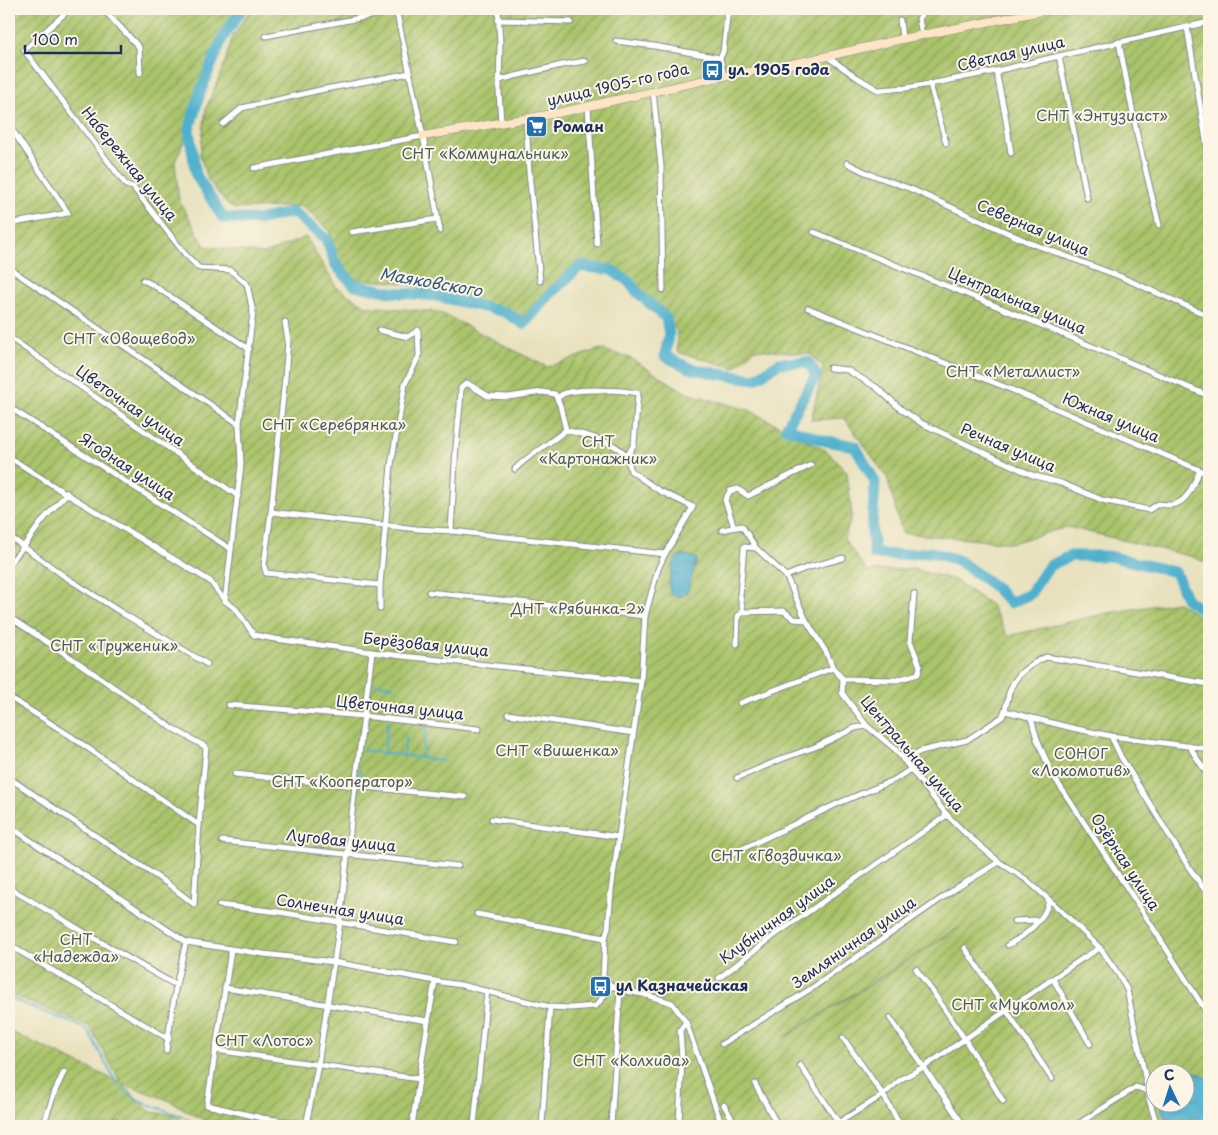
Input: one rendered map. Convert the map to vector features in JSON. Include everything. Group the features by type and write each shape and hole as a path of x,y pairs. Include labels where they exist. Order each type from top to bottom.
{"street":[{"name":"Набережная улица","path":"70,9 24,50 126,185 133,186 185,254 200,268 230,270 247,284 253,312 249,349"},
{"path":"103,9 139,47 140,73"},
{"path":"498,9 500,44 498,80 501,123"},
{"path":"724,76 720,58 723,52 728,9"},
{"path":"922,35 919,19 924,9"},
{"name":"улица 1905-го года","path":"423,136 526,119 826,56 902,38 1052,9"},
{"path":"266,36 396,10 423,136 440,231"},
{"path":"498,20 571,22"},
{"path":"900,20 902,38"},
{"name":"Светлая улица","path":"826,56 878,90 906,88 996,71 1209,22"},
{"path":"1186,27 1209,158"},
{"path":"616,41 720,58"},
{"path":"1119,42 1138,139 1159,225"},
{"path":"1059,56 1086,198"},
{"path":"498,80 562,65 585,62"},
{"path":"996,71 1011,153"},
{"path":"223,124 242,108 320,90 410,73"},
{"path":"930,84 946,143"},
{"path":"653,91 661,166 663,290"},
{"path":"588,106 597,244"},
{"path":"526,119 529,172 540,281"},
{"path":"9,125 68,213 9,224"},
{"path":"254,168 423,136"},
{"name":"Северная улица","path":"846,163 866,173 912,189 1028,242 1119,276 1209,316"},
{"path":"352,232 437,219"},
{"name":"Центральная улица","path":"814,232 1006,310 1209,396"},
{"path":"9,268 239,424"},
{"path":"143,280 249,349 239,424 241,465 225,601"},
{"name":"Южная улица","path":"808,308 1010,389 1209,474"},
{"path":"285,322 288,341 264,565 266,573 380,585"},
{"path":"379,330 408,337 418,330 419,356 405,384 391,465 380,585 380,609"},
{"name":"Цветочная улица","path":"9,337 238,496"},
{"name":"Речная улица","path":"830,368 847,370 876,387 921,423 1032,475 1061,483 1102,500 1149,510 1158,504 1170,505 1182,502 1200,470"},
{"path":"451,531 460,388 467,383 488,396 508,397 542,392 555,394 560,404 566,430"},
{"path":"557,398 564,394 581,390 630,391 638,393 634,444 627,457"},
{"name":"Ягодная улица","path":"9,407 231,549"},
{"path":"566,430 596,438 617,448 627,457 630,471 658,490 693,507 658,569 645,616 641,681 606,938 603,978 620,990 643,994 672,1003 686,1022 722,1126"},
{"path":"515,469 566,430"},
{"name":"Берёзовая улица","path":"9,457 210,581 225,601 236,609 254,635 372,652 641,681"},
{"path":"722,530 734,527 725,500 730,492 738,489 748,496 812,465"},
{"path":"9,564 43,520 67,493"},
{"path":"271,512 665,554"},
{"name":"Центральная улица","path":"734,527 742,526 756,548 786,576 806,620 834,668 843,679 842,692 867,726 895,749 947,815 965,833 999,862 1027,880 1100,948 1127,990 1146,1081"},
{"path":"9,536 64,576 207,664"},
{"path":"743,612 740,595 744,547 756,548"},
{"path":"786,576 806,568 843,558"},
{"path":"429,592 645,616"},
{"path":"843,679 897,680 918,674 920,666 910,642 914,594"},
{"path":"737,644 738,616 743,612 784,611 794,619 806,620"},
{"path":"9,617 172,728 206,747 194,904 160,879 9,778"},
{"path":"306,1124 318,1065 340,922 372,652"},
{"path":"903,760 920,751 967,740 1002,716 1014,681 1032,664 1046,657 1209,684"},
{"path":"740,703 834,668"},
{"path":"9,697 69,735 199,825"},
{"name":"Цветочная улица","path":"229,705 363,716 479,729"},
{"path":"1005,711 1112,736 1209,749"},
{"path":"508,714 633,733"},
{"name":"Озёрная улица","path":"1031,718 1036,739 1052,774 1209,1016"},
{"path":"737,778 815,747 855,728 867,726"},
{"path":"1112,736 1131,773 1188,866 1209,896"},
{"path":"1188,746 1209,777"},
{"path":"721,859 894,780 911,769"},
{"path":"235,774 465,797"},
{"name":"Клубничная улица","path":"719,978 782,930 947,815"},
{"path":"492,819 619,838"},
{"path":"9,826 186,942 232,950 334,962 461,984 550,1007 596,1006 612,986"},
{"name":"Луговая улица","path":"222,841 458,866"},
{"name":"Земляничная улица","path":"722,1044 812,988 955,889 999,862"},
{"path":"9,888 126,958 176,985"},
{"path":"1008,945 1020,939 1039,920 1047,908 1049,900"},
{"name":"Солнечная улица","path":"219,905 279,912 456,942"},
{"path":"478,914 606,938"},
{"path":"1014,921 1039,920"},
{"path":"166,1051 176,985 186,942"},
{"path":"9,945 169,1039"},
{"path":"965,948 1052,1079"},
{"path":"800,1065 837,1125 883,1095 901,1079 924,1067 1100,948"},
{"path":"232,950 207,1105 262,1118 319,1126"},
{"path":"916,969 965,1039 1003,1101"},
{"path":"1053,979 1090,1044"},
{"path":"412,1126 435,981"},
{"path":"225,988 428,1021"},
{"path":"611,1126 620,990"},
{"path":"474,1126 487,991"},
{"path":"542,1126 550,1007"},
{"path":"890,1018 964,1126"},
{"path":"679,1126 682,1059 680,1030 686,1022"},
{"path":"843,1038 883,1095 901,1126"},
{"path":"215,1050 419,1079"},
{"path":"43,1126 54,1091 64,1072"},
{"path":"755,1084 778,1126"},
{"path":"1075,1126 1136,1087 1146,1090"},
{"path":"724,1105 736,1126"},
{"name":"Центральная улица","path":"1153,1112 1157,1126"},
{"path":"262,1118 274,1126"}],"green space":[{"path":"9,9 235,9 202,76 197,103 175,162 179,200 205,246 264,254 306,237 336,287 366,306 439,312 547,367 600,349 630,358 687,393 749,410 827,451 847,472 852,515 844,539 867,571 914,569 955,580 991,605 1008,636 1107,613 1177,602 1209,622 1209,1126 209,1126 209,1123 168,1100 123,1084 151,1112 182,1116 173,1126 9,1126 9,1031 121,1083 90,1027 9,994","holes":["960,927 875,982 783,1038"]},
{"path":"251,9 1209,9 1209,564 1193,557 1067,527 1012,543 902,533 887,477 844,418 811,420 823,368 810,354 755,349 735,368 677,352 677,331 628,281 611,270 580,266 524,324 503,311 403,283 355,279 337,257 329,230 302,206 234,209 226,203 208,180 200,155 206,108 223,68 233,36"}],"water":[{"path":"682,555 697,559 696,563 688,591 682,596 671,596 669,582 671,572 676,558"},
{"path":"1196,1072 1209,1079 1209,1126 1168,1126 1163,1112 1196,1112"}],"waterway":[{"name":"Маяковского","path":"242,9 222,39 201,90 189,130 196,175 223,218 258,220 293,212 326,239 336,265 354,285 391,292 436,296 505,312 524,324 551,293 580,266 611,270 628,281 638,293 666,318 669,334 665,356 689,368 755,379 779,363 808,362 816,375 786,428 826,441 855,446 875,482 872,528 874,554 899,555 931,552 958,560 994,586 1010,603 1030,594 1049,566 1070,556 1109,556 1175,572 1187,600 1209,614"},
{"path":"370,683 393,686"},
{"path":"413,719 427,720"},
{"path":"384,753 388,721"},
{"path":"422,758 426,725"},
{"path":"403,756 406,736"},
{"path":"362,750 443,761"},
{"path":"358,784 360,770"},
{"path":"9,998 87,1029 117,1084 138,1101 182,1116 198,1126"}],"place":[{"name":"ул. 1905 года","path":"712,70"},
{"name":"Роман","path":"537,127"},
{"name":"ул Казначейская","path":"600,986"}],"park label":[{"name":"СНТ «Энтузиаст»","path":"1102,116"},
{"name":"СНТ «Коммунальник»","path":"485,154"},
{"name":"СНТ «Овощевод»","path":"129,339"},
{"name":"СНТ «Металлист»","path":"1013,372"},
{"name":"СНТ «Серебрянка»","path":"334,425"},
{"name":"СНТ «Картонажник»","path":"598,450"},
{"name":"ДНТ «Рябинка-2»","path":"578,609"},
{"name":"СНТ «Труженик»","path":"114,646"},
{"name":"СНТ «Вишенка»","path":"557,751"},
{"name":"СОНОГ «Локомотив»","path":"1081,762"},
{"name":"СНТ «Кооператор»","path":"342,782"},
{"name":"СНТ «Гвоздичка»","path":"776,856"},
{"name":"СНТ «Надежда»","path":"76,948"},
{"name":"СНТ «Мукомол»","path":"1013,1005"},
{"name":"СНТ «Лотос»","path":"264,1041"},
{"name":"СНТ «Колхида»","path":"631,1061"}]}
